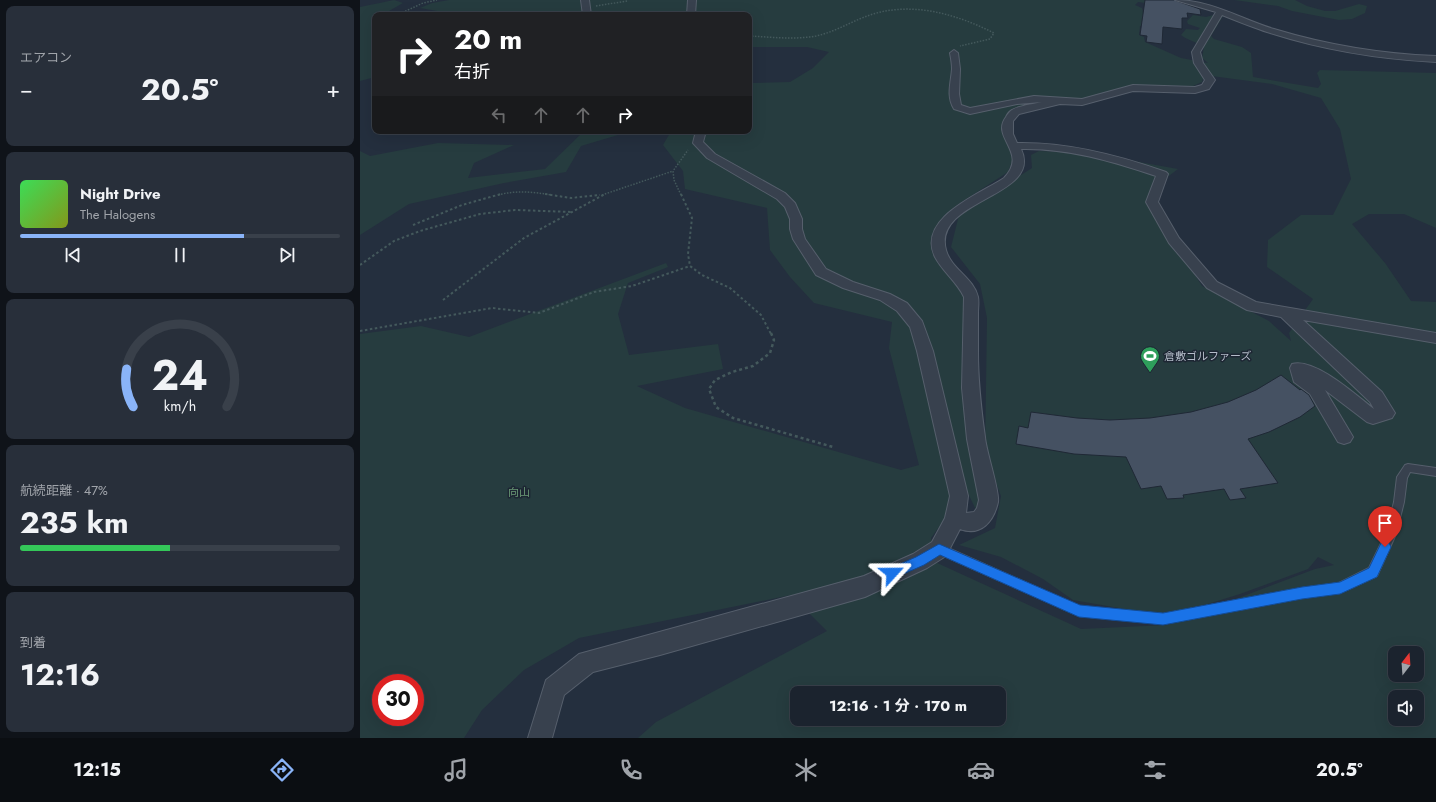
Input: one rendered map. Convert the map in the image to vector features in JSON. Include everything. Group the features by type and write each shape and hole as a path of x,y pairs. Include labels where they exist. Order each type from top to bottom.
{"street":[{"path":"692,0 692,12"},
{"path":"1179,0 1203,3 1220,12 1272,31 1320,44 1379,55 1436,59"},
{"path":"954,53 956,60 953,81 955,103 958,108 962,110 980,110 1017,101 1034,99 1082,102 1133,88 1195,90 1206,87 1210,80 1200,66 1196,57 1196,52 1220,12"},
{"path":"955,518 966,522 979,520 985,512 989,500 976,439 970,388 971,297 965,285 940,254 938,243 941,229 946,219 957,210 997,188 1016,171 1019,162 1017,150 1008,134 1008,121 1015,112 1060,101"},
{"path":"540,738 554,688 587,662 660,644 865,586 920,561 939,549 955,518 959,496 925,351 917,325 902,307 885,297 848,285 821,272 800,239 796,229 796,219 791,206 781,196 711,156 700,137"},
{"path":"1014,146 1053,147 1146,168 1162,174 1152,202 1174,240 1212,285 1252,306 1436,338"},
{"path":"1286,313 1376,397 1386,413 1373,417 1313,372 1298,368 1300,378 1316,389 1344,437"}],"lane":[{"path":"939,549 1079,611 1163,619 1302,593 1340,588 1373,572 1391,534 1399,502 1402,477 1408,468 1436,472"}],"path":[{"path":"404,12 437,0"},
{"path":"586,8 627,1"},
{"path":"752,36 815,36 831,32 871,15 894,10 924,10 947,14 960,17 994,32 990,39 962,45 956,48 954,53"},
{"path":"443,300 524,238 574,212 602,195 672,171 700,137"},
{"path":"672,171 674,180 692,218 688,254 690,266 702,275 730,288 761,315 774,340 770,353 754,366 732,372 715,380 709,389 716,406 733,418 833,447"},
{"path":"413,225 462,205 509,192 524,191 571,198 602,195"},
{"path":"360,265 394,241 420,231 480,214 515,210 574,212"},
{"path":"360,331 492,308 539,314 594,292 632,286 690,266"}],"green space":[{"path":"394,0 403,3 389,12 372,12 372,78 360,81 360,7"},
{"name":"向山","path":"449,0 1168,0 1160,5 1138,2 1135,5 1142,8 1146,26 1140,26 1139,35 1144,37 1145,42 1181,58 1208,63 1202,58 1204,47 1198,43 1186,39 1181,35 1186,29 1198,30 1200,28 1188,24 1187,21 1193,15 1206,17 1217,14 1223,16 1211,36 1214,39 1242,47 1251,53 1253,77 1318,88 1321,84 1317,73 1320,70 1436,73 1436,228 1404,214 1369,214 1352,224 1385,263 1411,301 1436,302 1436,738 638,738 656,722 827,631 791,595 579,638 524,670 482,710 464,738 360,738 360,334 421,326 469,337 666,263 668,267 628,283 618,314 629,355 718,344 723,369 637,386 685,408 901,470 919,465 889,348 892,322 814,303 790,277 770,250 767,208 685,189 683,171 663,145 669,134 752,134 752,83 790,82 813,68 829,52 807,47 752,47 752,12 436,12 437,11 420,8 432,3","holes":["1204,75 1272,84 1321,98 1340,129 1351,179 1333,215 1301,215 1268,240 1267,267 1313,299 1289,333 1291,341 1269,321 1202,286 1147,200 1153,188 1178,169 1089,153 1039,151 1031,155 1032,168 959,215 951,247 980,284 987,318 985,454 1001,496 995,528 959,545 1001,557 1043,579 1073,600 1159,615 1185,611 1240,594 1308,569 1318,557 1334,565 1315,569 1167,625 1081,629 935,562 931,538 966,489 976,510 983,499 967,304 961,286 934,239 937,227 943,217 957,205 1008,172 1013,159 1013,149 1006,118 1058,98 1081,100 1134,85 1193,86 1202,82"]},
{"path":"1234,0 1295,0 1307,6 1325,11 1335,11 1359,4 1367,6 1365,13 1352,19 1339,20 1292,11 1278,6"},
{"name":"向山","path":"581,134 644,134 618,135 581,146 566,172 504,183 409,204 360,235 360,151 370,156 438,143 514,145 474,163 468,178 545,169"}],"building":[{"path":"1145,0 1174,0 1200,9 1201,15 1187,13 1188,18 1182,18 1182,29 1163,27 1162,44 1146,42 1147,36 1140,35"},
{"path":"1281,375 1309,395 1315,406 1300,417 1269,432 1248,439 1278,483 1240,489 1246,498 1230,500 1224,489 1183,495 1184,498 1167,499 1161,486 1141,489 1126,457 1074,454 1016,444 1019,426 1028,428 1031,412 1077,418 1110,420 1150,418 1191,412 1228,402 1256,390"}],"place":[{"name":"倉敷ゴルファーズ","path":"1150,373"}],"route":[{"path":"892,573 920,561 939,549 1079,611 1163,619 1177,615 1302,593 1340,588 1373,572 1385,547"}]}
